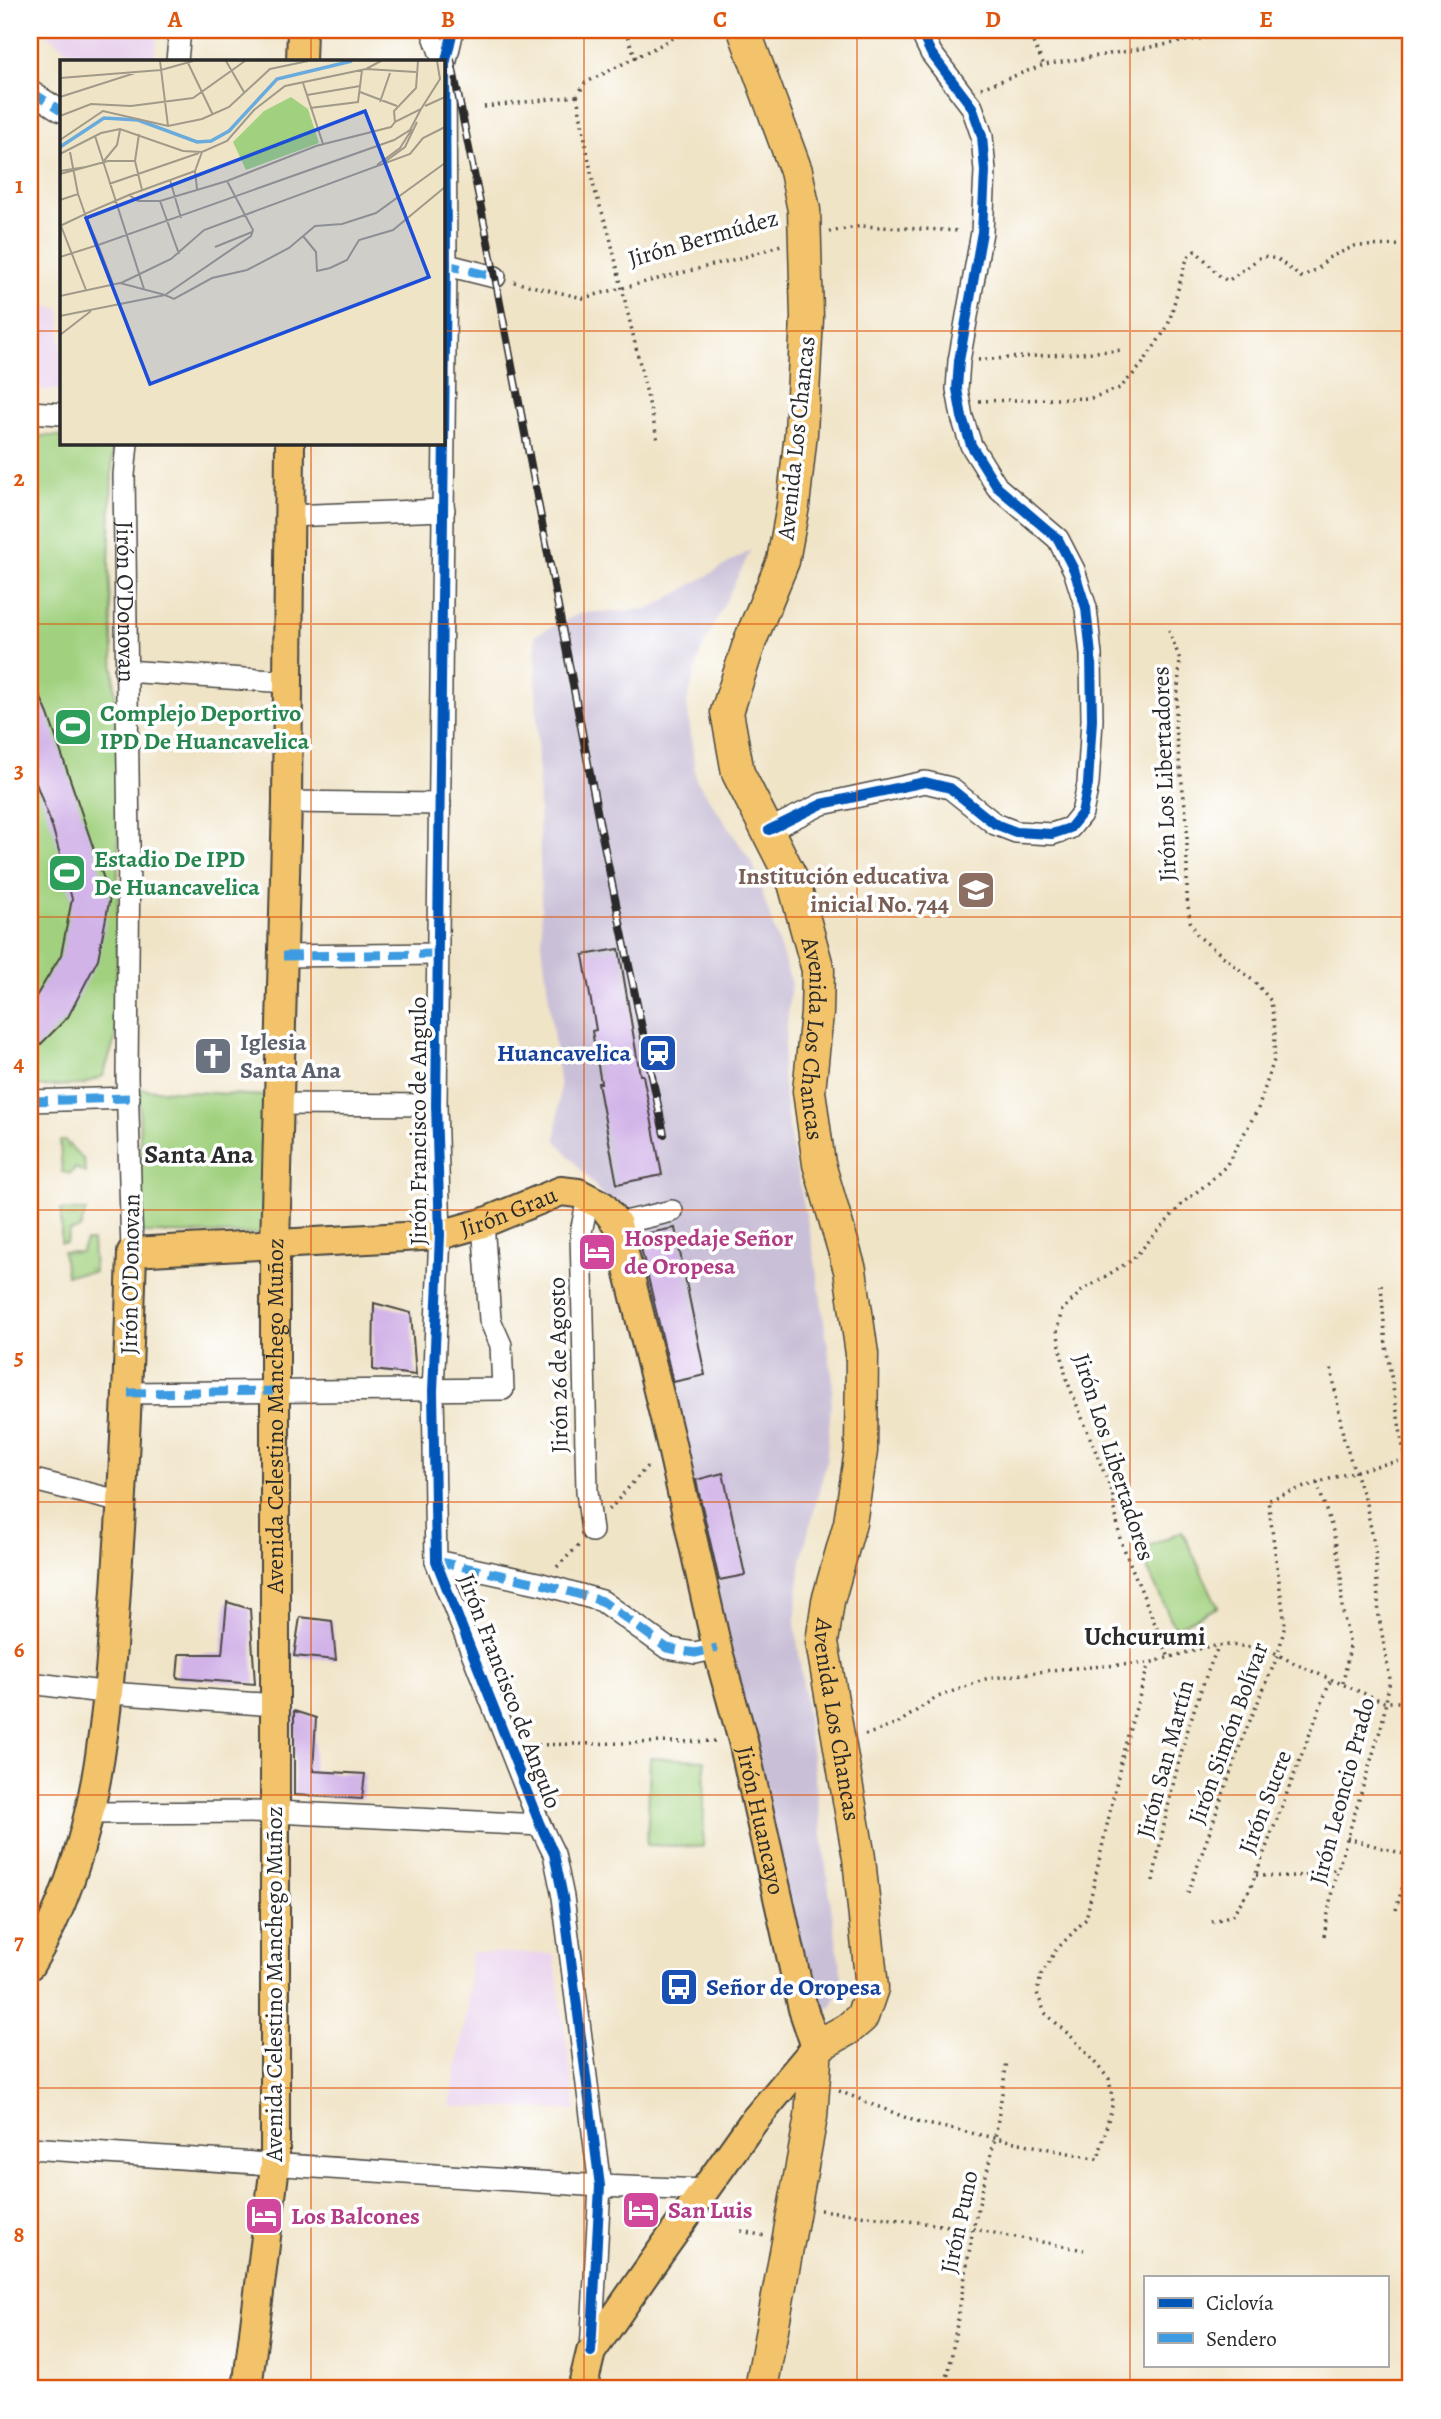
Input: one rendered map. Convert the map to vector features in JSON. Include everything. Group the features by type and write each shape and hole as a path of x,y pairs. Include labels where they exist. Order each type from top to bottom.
{"highway":[{"name":"Avenida Los Chancas","path":"744,30 796,171 804,210 807,318 801,433 793,506 783,561 750,641 727,712 738,773 794,883 818,970 817,1013 809,1091 819,1164 850,1270 862,1354 861,1451 850,1523 828,1601 822,1642 859,1858 872,1988 862,2017 848,2029 817,2047"},
{"path":"761,2389 811,2117 817,2047"}],"main road":[{"path":"302,30 302,60"},
{"name":"Avenida Celestino Manchego Muñoz","path":"247,2389 275,2165 273,1391 287,802 290,444"},
{"name":"Jirón Grau","path":"132,1252 440,1235 483,1223 561,1191 578,1193 588,1199"},
{"path":"588,1199 603,1206 617,1224"},
{"name":"Jirón Huancayo","path":"617,1224 670,1439 717,1648 743,1741 803,2009 817,2047"},
{"name":"Jirón O'Donovan","path":"30,1965 42,1945 68,1883 89,1813 110,1693 128,1393 132,1252"},
{"path":"582,2389 591,2352 753,2122 817,2047"}],"street":[{"path":"177,60 180,30"},
{"path":"432,30 442,60"},
{"name":"Jirón Francisco de Angulo","path":"453,30 444,65 444,510 436,1105 440,1235 433,1391 436,1561 540,1825 554,1854 563,1897 600,2186 591,2352"},
{"path":"769,830 822,804 925,782 950,788 995,824 1016,832 1052,834 1070,828 1082,813 1088,784 1092,720 1091,655 1086,608 1074,570 1058,539 997,487 971,445 959,402 959,361 982,232 985,171 982,136 972,107 931,53 920,30"},
{"path":"30,90 60,110"},
{"path":"445,264 495,277"},
{"path":"30,412 60,414"},
{"name":"Jirón O'Donovan","path":"127,444 124,475 125,671 129,845 128,1098 132,1252"},
{"path":"288,516 444,510"},
{"path":"125,671 288,682"},
{"path":"287,802 440,804"},
{"path":"283,956 438,954"},
{"path":"30,1101 128,1098"},
{"path":"278,1104 436,1105"},
{"name":"Jirón 26 de Agosto","path":"588,1199 581,1232 587,1491 592,1531"},
{"path":"617,1224 672,1211"},
{"path":"128,1393 503,1389 501,1345 490,1320 483,1223"},
{"path":"30,1479 122,1502"},
{"path":"436,1561 542,1584 602,1601 667,1648 695,1654 717,1648"},
{"path":"30,1683 110,1693 275,1706"},
{"path":"89,1813 275,1812 540,1825"},
{"path":"30,2148 600,2186 705,2190"}],"path":[{"path":"625,30 636,58"},
{"path":"658,441 609,233 594,188 577,96 585,83 690,30"},
{"path":"1027,30 1044,65"},
{"path":"962,95 1044,65 1252,30"},
{"path":"484,107 577,96"},
{"path":"959,402 1091,398 1120,388 1141,366 1168,326 1184,267 1188,257 1195,251 1207,260 1216,275 1228,281 1262,256 1278,259 1300,277 1318,269 1328,258 1355,246 1411,246"},
{"path":"959,361 1124,349"},
{"path":"1381,1286 1386,1346 1411,1494"},
{"path":"1343,1684 1350,1646 1342,1608 1341,1570 1334,1531 1317,1483 1411,1459"},
{"path":"839,1741 897,1724 935,1698 986,1679 1060,1669 1149,1663 1206,1647 1266,1648 1384,1702 1411,1702"},
{"path":"814,2085 833,2089 917,2122 1098,2159 1112,2102 1109,2079 1075,2039 1045,2013 1037,1993 1041,1975 1056,1950 1086,1919 1124,1749 1149,1663"},
{"path":"509,1745 743,1741"},
{"path":"1347,1838 1411,1856 1396,1910"},
{"path":"1256,1875 1289,1878 1316,1875 1338,1868"},
{"path":"794,2206 973,2229 1084,2250"}],"shaded area":[{"path":"41,30 158,30 154,60 80,60"},
{"path":"30,304 60,309 60,390 30,390"},
{"path":"751,550 700,653 687,703 696,779 753,864 791,982 782,1073 790,1137 814,1254 833,1381 826,1464 801,1560 795,1623 843,1982 831,2008 812,2009 631,1229 556,1140 560,1088 542,944 535,635 581,613 650,609"},
{"path":"471,1952 554,1954 576,2110 450,2106 467,2011"}],"green space":[{"name":"Complejo Deportivo IPD De Huancavelica","path":"30,436 60,436 60,444 113,444 109,565 119,787 116,1036 103,1076 82,1085 30,1087"},
{"path":"139,1089 264,1096 264,1234 142,1233"},
{"path":"60,1141 65,1141 83,1159 86,1173 75,1168 70,1174 62,1172"},
{"path":"61,1210 86,1211 80,1229 70,1231 66,1243 61,1243"},
{"path":"86,1241 92,1241 94,1272 66,1275 63,1252 81,1252"},
{"path":"1182,1531 1218,1607 1175,1628 1139,1551"},
{"path":"650,1758 705,1760 703,1847 647,1845"}],"building":[{"name":"Estadio De IPD De Huancavelica","path":"30,673 48,714 110,897 98,959 68,1017 30,1055 30,1002 61,955 72,899 53,829 30,767"},
{"path":"619,949 640,1075 643,1075 662,1175 617,1184 598,1083 601,1083 592,1031 596,1030 583,955"},
{"path":"675,1228 705,1375 673,1382 638,1235"},
{"path":"374,1303 411,1313 416,1375 373,1370"},
{"path":"723,1473 745,1575 719,1580 696,1480"},
{"path":"227,1602 250,1609 255,1684 177,1678 179,1654 222,1654"},
{"path":"300,1617 332,1621 336,1660 294,1656"},
{"path":"294,1711 316,1718 313,1771 365,1774 362,1799 294,1795"}],"railway":[{"path":"445,30 600,826 664,1134"}],"marked path":[{"path":"30,91 60,110"},
{"path":"444,264 495,277"},
{"path":"283,956 438,954"},
{"path":"30,1101 129,1098"},
{"path":"128,1393 273,1391"},
{"path":"436,1561 542,1584 602,1601 667,1648 695,1653 717,1648"}],"cycle path":[{"path":"444,432 445,65 453,30"},
{"path":"769,830 822,804 925,782 950,788 995,824 1016,832 1052,834 1070,828 1082,813 1088,784 1092,720 1091,655 1086,608 1074,570 1058,539 997,487 971,445 962,417 957,389 959,361 982,232 985,171 982,136 972,107 931,53 920,30"},
{"path":"444,444 436,1105 440,1235 433,1391 436,1561 540,1825 554,1854 563,1897 600,2186 591,2352"}],"place":[{"name":"Complejo Deportivo IPD De Huancavelica","path":"73,727"},
{"name":"Estadio De IPD De Huancavelica","path":"67,873"},
{"name":"Institución educativa inicial No. 744","path":"976,890"},
{"name":"Huancavelica","path":"658,1053"},
{"name":"Iglesia Santa Ana","path":"213,1056"},
{"name":"Hospedaje Señor de Oropesa","path":"597,1252"},
{"name":"Señor de Oropesa","path":"679,1987"},
{"name":"San Luis","path":"641,2210"},
{"name":"Los Balcones","path":"264,2216"}],"district":[{"name":"Santa Ana","path":"199,1154"},
{"name":"Uchcurumi","path":"1145,1636"}]}
